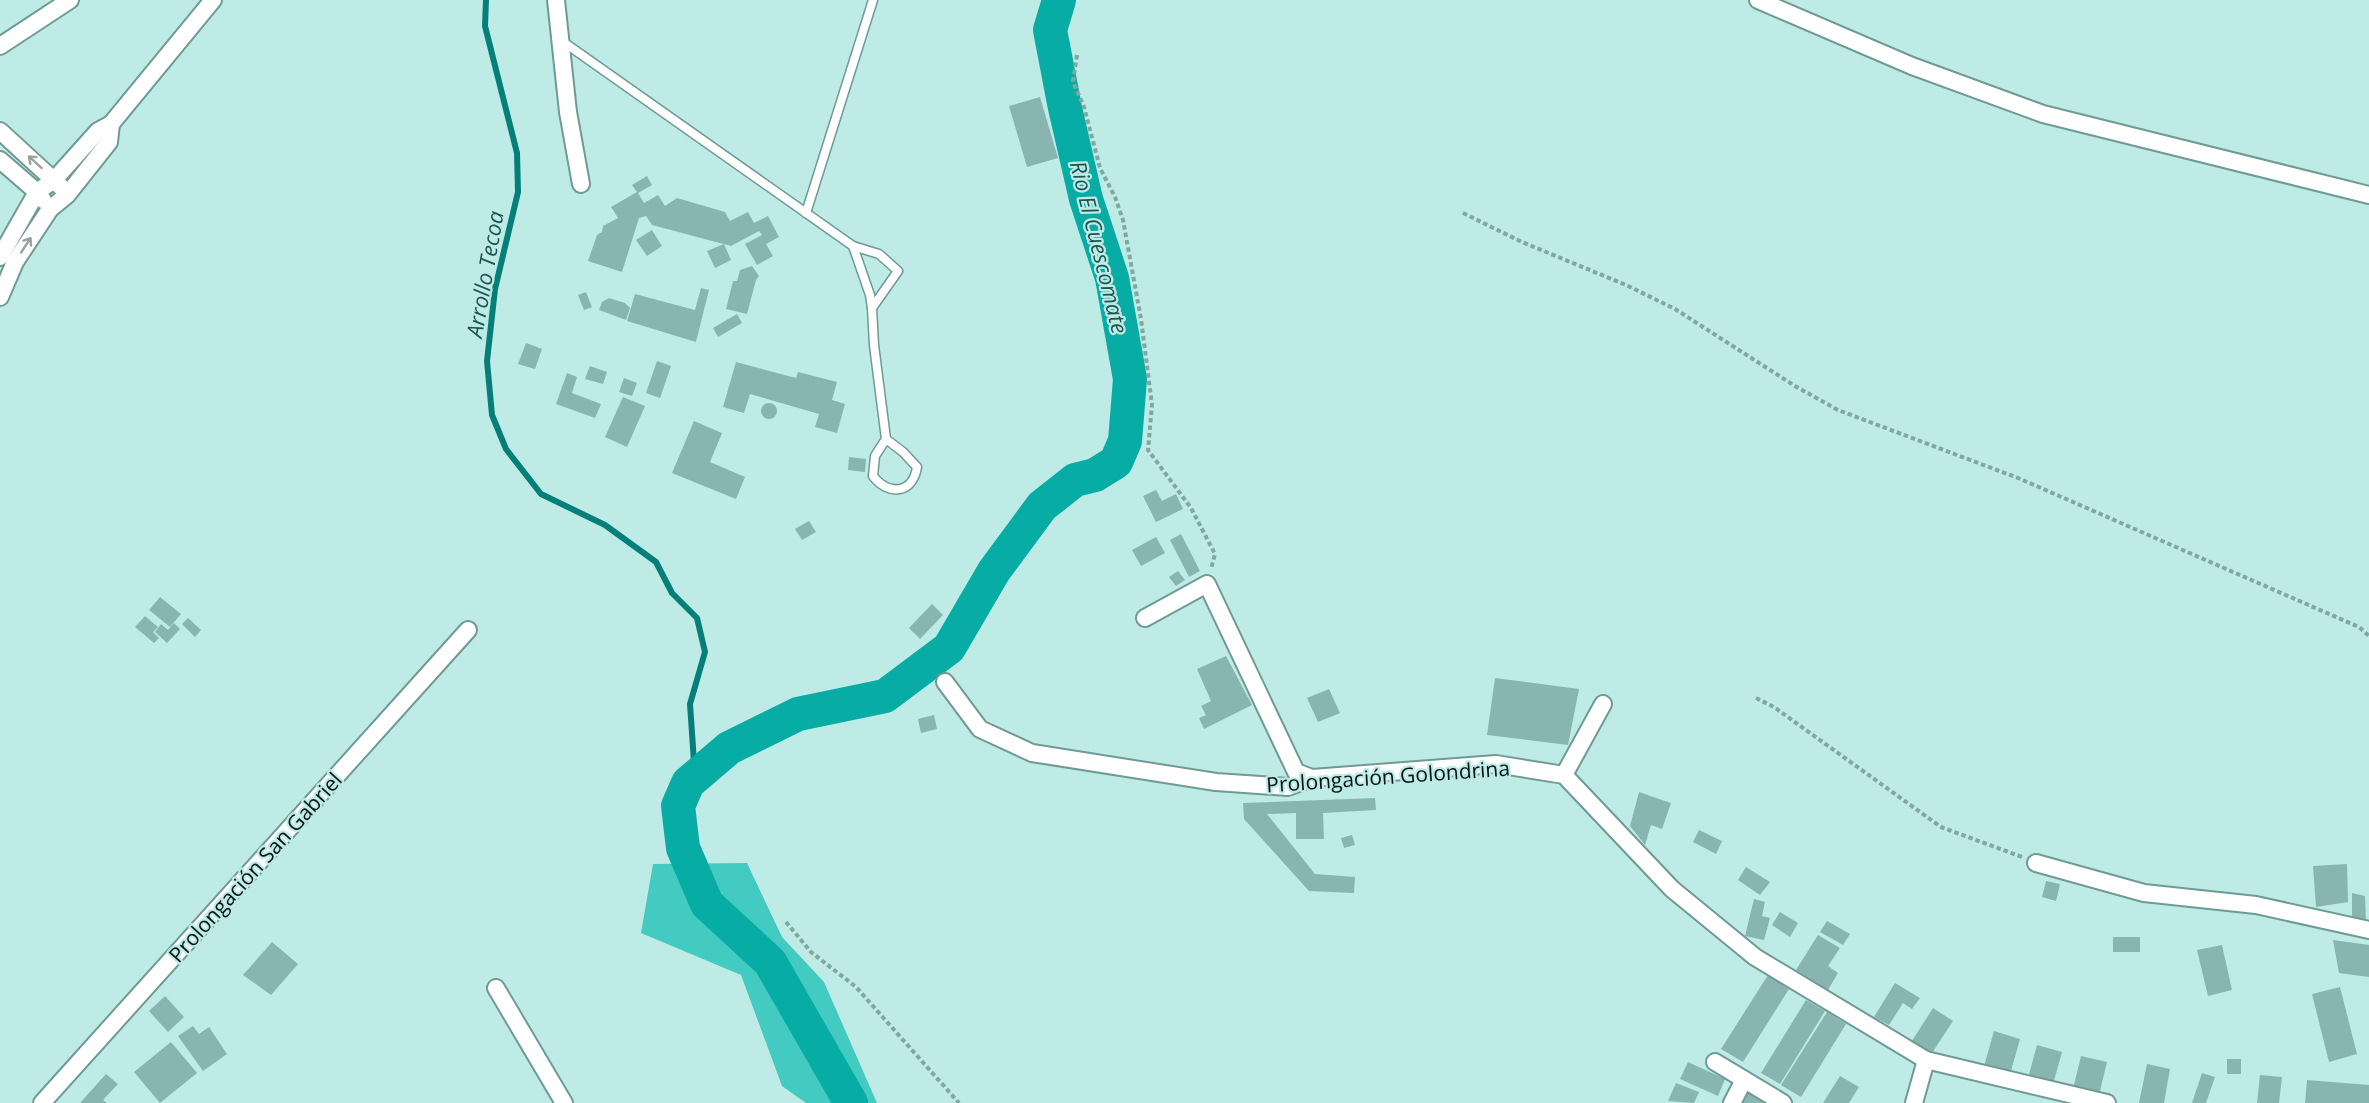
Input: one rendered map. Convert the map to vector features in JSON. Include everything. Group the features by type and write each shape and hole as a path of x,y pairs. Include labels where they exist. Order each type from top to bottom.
{"street":[{"path":"0,46 70,0"},
{"path":"0,257 37,192 54,180 98,131 111,124 213,0"},
{"path":"556,0 568,112 581,184"},
{"path":"1758,0 1912,66 2043,114 2369,195"},
{"path":"0,297 15,262 50,209 67,195 109,142 111,124"},
{"path":"0,131 54,180 67,195"},
{"path":"0,160 37,192 50,209"},
{"path":"1145,618 1207,585 1296,772 1312,778"},
{"name":"Prolongación San Gabriel","path":"42,1103 468,630"},
{"name":"Prolongación Golondrina","path":"945,682 980,729 1032,753 1216,782 1288,787 1312,778 1496,764 1564,775"},
{"path":"1603,704 1564,775 1672,889 1755,957 1926,1060 2107,1103"},
{"path":"2036,862 2144,892 2256,905 2369,930"},
{"path":"496,988 564,1103"},
{"path":"1914,1103 1926,1060"},
{"path":"1715,1062 1783,1103"},
{"path":"1732,1103 1744,1080"}],"lane":[{"path":"806,213 873,0"},
{"path":"562,41 853,246 879,254 898,272 872,308"},
{"path":"853,246 870,295 886,439 875,456 873,476 881,486 894,490 907,486 915,477 917,467 886,439"}],"path":[{"path":"1077,55 1073,82 1084,107 1100,168 1115,197 1123,220 1142,319 1152,405 1148,450 1191,508 1215,554 1207,585"},
{"path":"1463,213 1522,242 1626,285 1675,309 1795,386 1838,410 2018,478 2359,627 2369,636"},
{"path":"1756,698 1774,706 1941,827 2036,862"},
{"path":"786,922 811,952 856,987 959,1103"}],"shaded area":[{"path":"747,863 782,937 824,982 877,1103 806,1103 782,1086 741,975 641,933 653,864"}],"building":[{"path":"1040,97 1058,158 1027,167 1009,106"},
{"path":"647,176 652,185 638,193 644,203 658,195 665,206 677,198 725,212 730,221 748,212 754,223 768,216 779,237 766,244 773,256 757,265 745,244 762,235 759,231 731,246 652,225 646,216 639,218 622,272 588,261 597,235 602,232 603,226 618,218 611,207 637,192 632,185"},
{"path":"652,230 662,246 647,256 636,240"},
{"path":"724,244 731,260 715,268 707,251"},
{"path":"752,266 759,276 747,314 726,309 733,281 737,281 740,270"},
{"path":"701,288 709,290 696,342 627,321 635,294 695,310"},
{"path":"586,292 592,307 584,310 578,295"},
{"path":"609,298 625,303 630,308 626,320 599,310 602,302"},
{"path":"737,314 742,323 718,337 713,328"},
{"path":"526,343 542,349 535,369 518,364"},
{"path":"657,361 671,366 660,398 646,393"},
{"path":"736,362 796,378 798,372 837,382 832,400 845,404 837,433 815,427 819,414 750,394 744,413 723,407"},
{"path":"590,366 607,372 603,384 585,379"},
{"path":"567,373 577,377 572,393 601,404 595,418 556,404"},
{"path":"624,378 637,383 632,396 619,392"},
{"path":"623,397 645,406 627,447 605,437"},
{"path":"766,403 772,403 777,411 775,417 766,419 761,414 761,408"},
{"path":"694,421 722,433 710,462 745,477 736,499 672,473"},
{"path":"849,457 866,459 865,472 848,470"},
{"path":"1156,490 1162,501 1176,494 1183,509 1156,522 1143,496"},
{"path":"809,521 816,532 802,540 795,529"},
{"path":"1181,534 1200,571 1189,577 1170,540"},
{"path":"1156,537 1165,553 1141,566 1132,550"},
{"path":"1178,571 1185,580 1176,586 1169,577"},
{"path":"160,597 181,614 170,627 149,610"},
{"path":"932,604 943,615 920,639 909,628"},
{"path":"145,616 158,627 153,632 159,638 154,643 135,627"},
{"path":"188,618 201,630 195,637 182,624"},
{"path":"174,623 180,629 167,643 155,632 161,624 168,630"},
{"path":"1226,656 1252,705 1204,729 1199,718 1206,715 1201,706 1211,701 1197,669"},
{"path":"1495,678 1579,689 1568,745 1487,735"},
{"path":"1329,689 1340,713 1318,722 1307,698"},
{"path":"934,715 937,729 921,733 918,719"},
{"path":"1639,792 1671,803 1662,829 1651,825 1645,845 1630,826"},
{"path":"1375,798 1376,810 1323,813 1324,839 1296,839 1296,813 1267,814 1315,874 1355,877 1354,893 1309,891 1244,819 1243,803"},
{"path":"1699,830 1722,841 1716,854 1693,842"},
{"path":"1352,835 1355,845 1344,848 1341,838"},
{"path":"2347,864 2348,902 2316,907 2313,866"},
{"path":"1746,867 1770,882 1760,895 1738,880"},
{"path":"2046,881 2060,884 2056,901 2042,897"},
{"path":"2352,893 2365,896 2366,922 2352,920"},
{"path":"1754,899 1765,902 1762,916 1770,918 1764,940 1745,936"},
{"path":"1780,912 1798,923 1790,937 1772,925"},
{"path":"1827,921 1850,934 1843,945 1820,932"},
{"path":"1818,935 1840,948 1828,966 1838,973 1828,990 1796,970"},
{"path":"2113,937 2140,937 2140,952 2113,952"},
{"path":"2333,940 2369,945 2369,977 2339,973"},
{"path":"272,942 298,964 271,995 243,975"},
{"path":"2222,945 2232,990 2208,996 2197,950"},
{"path":"1768,975 1789,989 1743,1062 1721,1049"},
{"path":"1895,983 1920,998 1912,1009 1903,1003 1889,1025 1874,1017"},
{"path":"2340,987 2357,1054 2329,1062 2312,994"},
{"path":"165,996 184,1017 168,1032 149,1011"},
{"path":"1806,1000 1825,1011 1780,1084 1761,1073"},
{"path":"1933,1008 1953,1021 1930,1056 1910,1044"},
{"path":"1827,1012 1846,1024 1801,1097 1781,1085"},
{"path":"193,1026 199,1034 209,1027 227,1054 203,1071 178,1036"},
{"path":"1994,1031 2020,1039 2009,1078 1983,1070"},
{"path":"171,1042 197,1073 160,1103 134,1072"},
{"path":"2037,1045 2062,1052 2052,1088 2027,1082"},
{"path":"2081,1056 2107,1062 2098,1099 2072,1093"},
{"path":"2227,1059 2241,1059 2241,1074 2227,1074"},
{"path":"1688,1062 1725,1079 1718,1096 1680,1079"},
{"path":"2147,1064 2170,1069 2164,1103 2139,1103"},
{"path":"2202,1073 2215,1077 2206,1103 2192,1103"},
{"path":"106,1074 118,1084 103,1100 107,1103 80,1103"},
{"path":"2260,1075 2282,1077 2279,1103 2257,1103"},
{"path":"1840,1076 1859,1087 1849,1103 1823,1103"},
{"path":"2307,1080 2369,1085 2369,1103 2305,1103"},
{"path":"1676,1083 1699,1092 1694,1103 1668,1101"},
{"path":"1748,1093 1767,1103 1742,1103"}],"waterway":[{"name":"Arrollo Tecoa","path":"486,0 485,26 517,153 518,192 495,289 487,361 492,415 506,449 541,494 605,525 656,562 672,593 697,618 705,652 690,704 694,762 688,783"},
{"name":"Rio El Cuescomate","path":"851,1103 770,962 707,904 683,848 678,806 688,783 729,748 798,714 885,696 949,648 994,571 1042,506 1075,480 1095,475 1116,462 1125,441 1130,379 1112,278 1086,199 1050,30 1059,0"}]}
